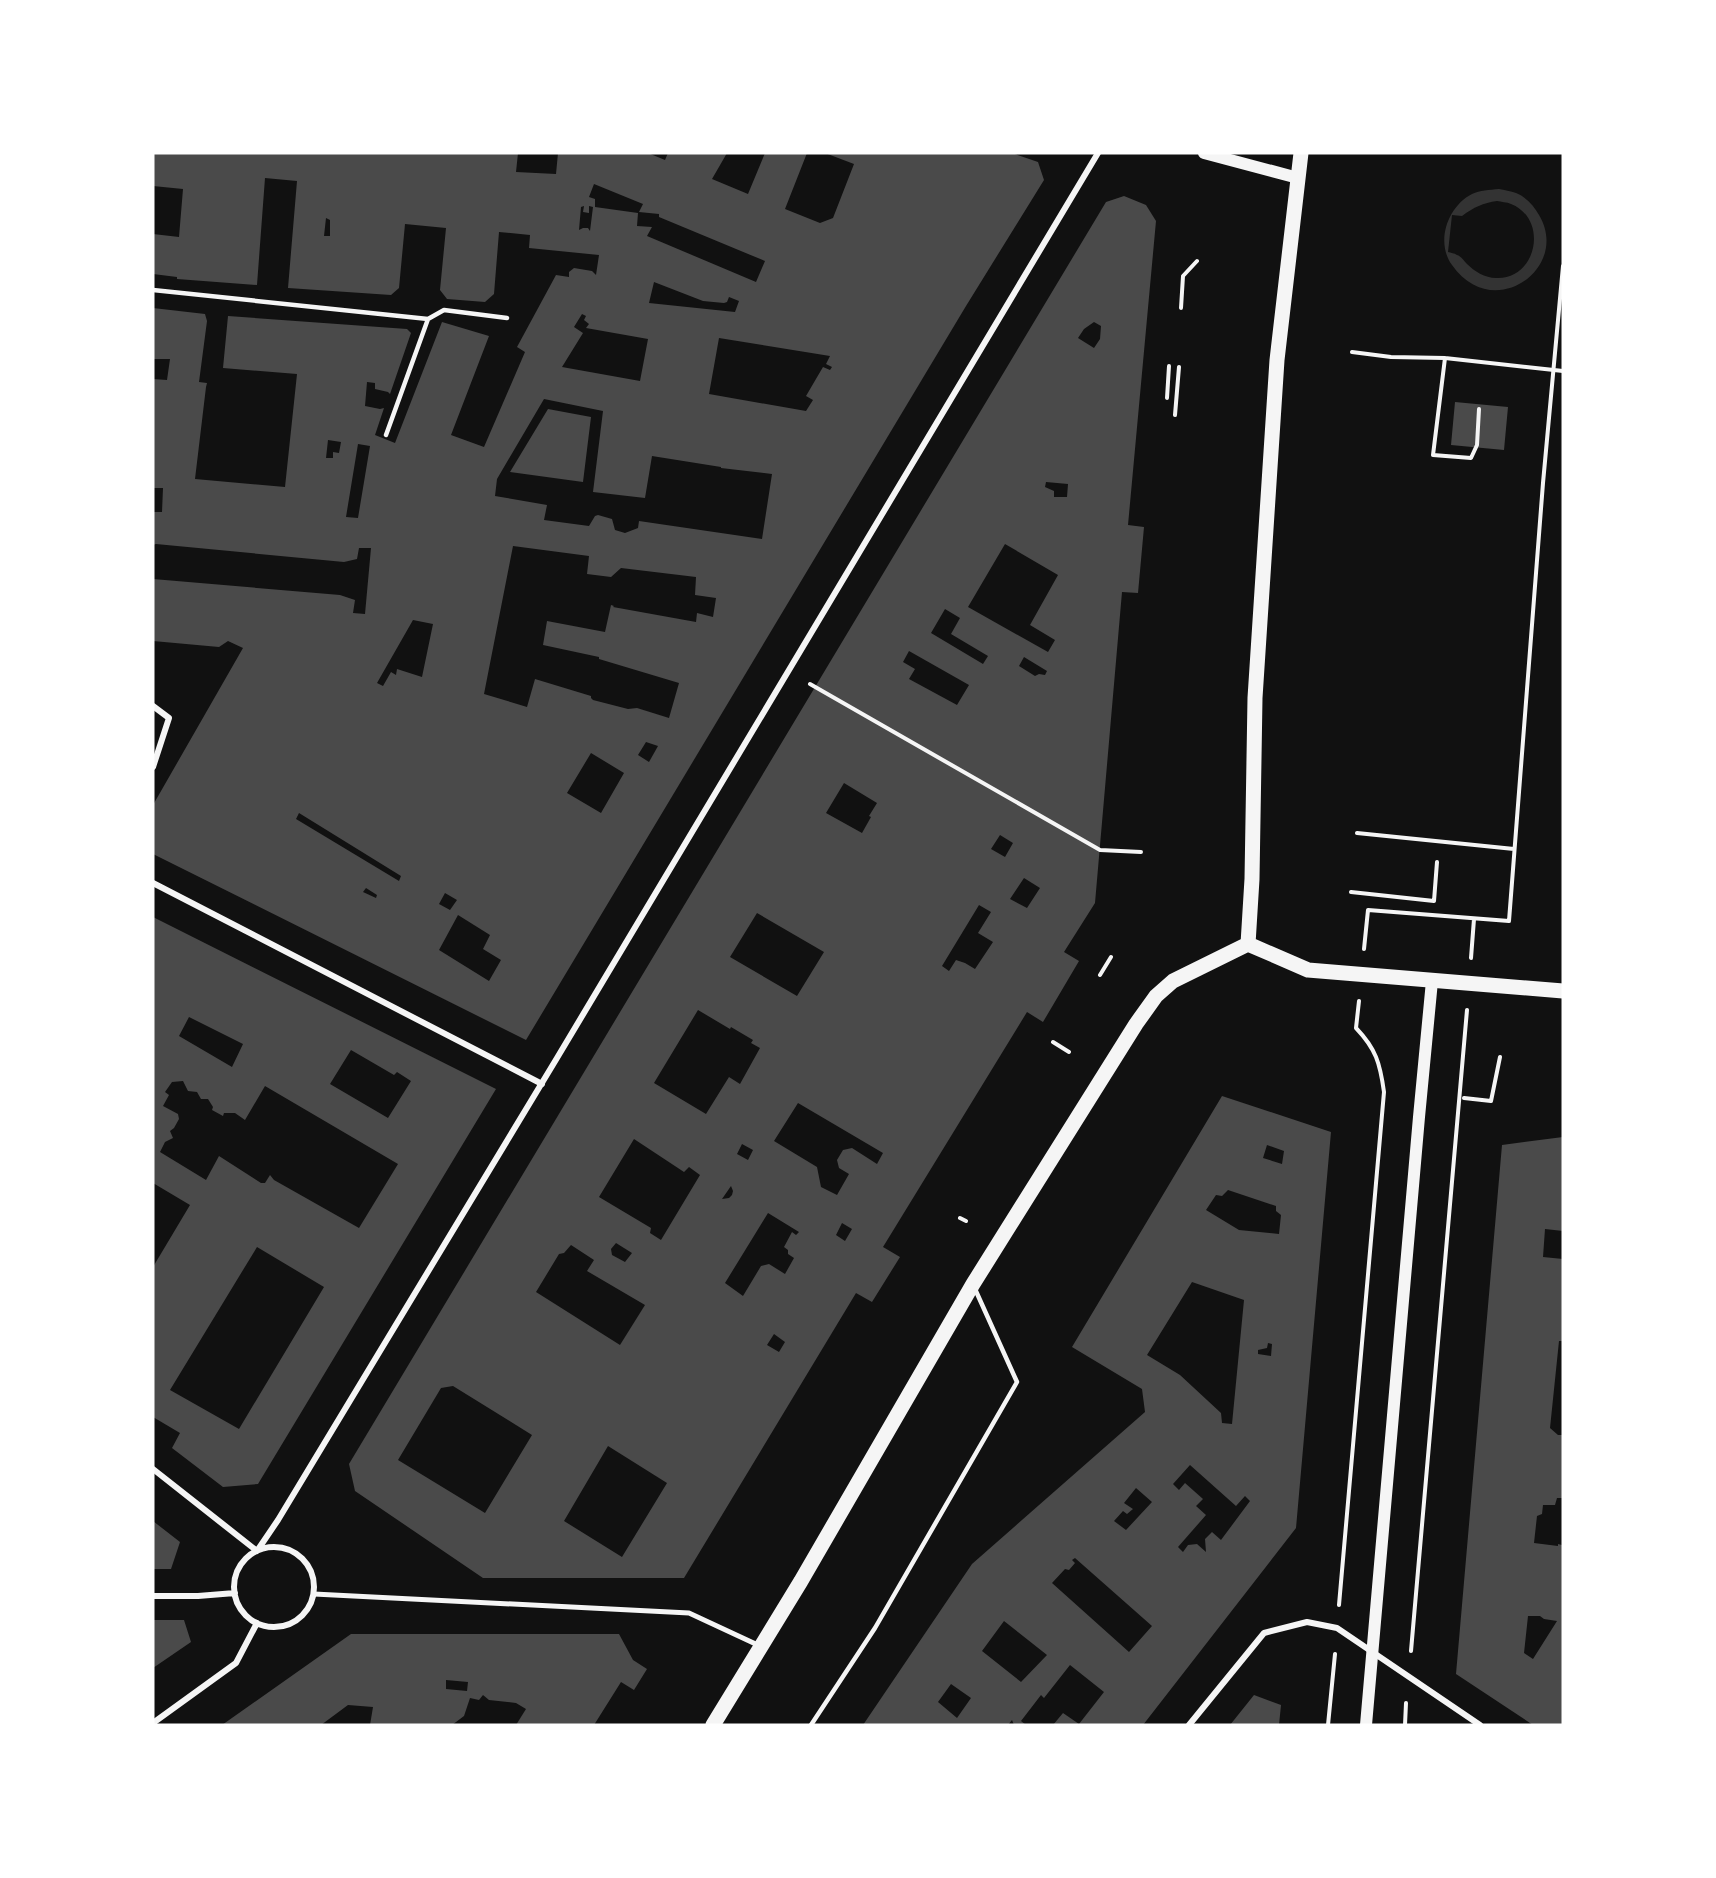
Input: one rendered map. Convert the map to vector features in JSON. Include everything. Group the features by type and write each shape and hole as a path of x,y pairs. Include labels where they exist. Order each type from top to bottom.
{"main road":[{"path":"1204,153 1298,178"},
{"path":"1248,944 1252,879 1255,698 1278,345 1301,153"},
{"path":"713,1725 801,1581 973,1284 1136,1024 1156,996 1173,981 1248,944 1308,970 1563,991"},
{"path":"1366,1725 1432,981"}],"street":[{"path":"257,1551 542,1084 1098,153"},
{"path":"153,706 169,718 153,766"},
{"path":"153,883 542,1084"},
{"path":"153,1469 257,1551"},
{"path":"269,1547 293,1552 310,1570 314,1581 314,1594 303,1615 292,1623 281,1627 269,1627 246,1616 238,1606 235,1580 238,1568 257,1551 269,1547"},
{"path":"153,1596 235,1593"},
{"path":"314,1594 689,1613 760,1647"},
{"path":"1188,1725 1264,1633 1307,1622 1337,1628 1480,1725"},
{"path":"153,1723 236,1663 257,1623"}],"lane":[{"path":"153,290 428,319 444,310 507,318"},
{"path":"386,435 428,319"},
{"path":"811,1725 875,1628 1017,1382 973,1284"}],"path":[{"path":"1181,308 1183,276 1197,261"},
{"path":"1361,975 1368,910 1509,921 1563,266"},
{"path":"1352,352 1391,357 1445,358 1563,371"},
{"path":"1445,358 1433,455 1471,458 1477,445 1479,409"},
{"path":"1167,398 1169,366"},
{"path":"1175,415 1179,367"},
{"path":"810,684 1100,850 1141,852"},
{"path":"1357,833 1514,849"},
{"path":"1351,892 1434,901 1437,862"},
{"path":"1408,1676 1474,920"},
{"path":"1100,975 1111,957"},
{"path":"1341,1579 1384,1092 1377,1055 1356,1028"},
{"path":"1053,1042 1069,1052"},
{"path":"1464,1098 1491,1101 1500,1057"},
{"path":"960,1218 966,1221"},
{"path":"1328,1725 1337,1628"}],"shaded area":[{"path":"1499,189 1520,195 1535,208 1546,235 1545,253 1536,270 1523,282 1506,289 1487,290 1469,282 1452,265 1447,256 1445,236 1451,216 1464,200 1481,191","holes":["1497,201 1511,204 1523,212 1530,222 1534,235 1529,259 1521,269 1510,276 1496,278 1480,274 1460,256 1448,252 1452,215 1462,216 1479,206"]}],"building":[{"path":"153,153 518,153 516,172 556,174 558,153 648,153 665,160 668,153 727,153 712,179 748,194 765,153 807,153 785,209 820,223 833,218 854,164 825,153 1012,153 1038,162 1044,180 966,306 526,1040 153,854 153,805 243,648 228,641 219,647 153,641 153,579 340,595 355,600 353,613 365,614 371,548 359,548 357,559 344,562 153,545 153,512 162,512 163,488 153,488 153,379 167,380 170,359 153,359 153,308 205,314 207,321 199,382 207,383 195,479 285,487 297,374 223,368 228,316 407,329 411,333 390,394 375,389 375,383 367,382 365,406 384,408 375,435 395,443 442,322 489,336 451,435 484,447 525,352 517,347 556,275 569,277 569,272 574,268 592,271 596,275 599,255 529,248 530,235 499,232 494,294 485,302 447,299 440,290 446,228 405,224 399,288 391,295 288,288 297,181 265,178 257,285 177,279 177,277 153,274 153,234 179,237 183,189 153,186","holes":["594,184 643,204 639,212 659,214 659,217 765,261 756,282 647,236 652,227 637,226 638,213 595,207 595,199 589,197","584,206 583,212 589,213 589,206 593,207 590,231 588,228 579,230 581,207","326,218 330,220 330,236 324,236","654,282 703,301 724,303 729,297 739,301 735,312 649,303","582,314 586,316 584,320 589,324 586,328 648,339 640,381 562,367 583,333 574,327","719,338 830,356 826,364 832,367 830,370 823,367 806,396 813,400 806,411 709,394","544,399 603,411 593,492 645,498 652,456 772,474 762,539 639,521 638,528 625,533 615,530 612,519 598,515 589,526 544,520 547,505 495,496 497,479","328,440 341,442 339,453 333,452 333,458 326,458","358,444 370,446 358,518 346,517","513,546 589,556 587,574 611,577 621,568 696,577 695,595 716,598 713,617 697,613 696,622 611,605 605,632 547,621 543,645 599,657 599,659 679,683 669,718 637,708 628,709 593,700 591,696 535,679 527,707 484,694","413,620 433,624 422,677 397,669 396,675 391,672 383,686 377,683","646,742 658,746 649,762 638,755","591,753 624,773 601,813 567,793","299,813 401,876 399,881 296,819","366,888 377,895 376,898 363,892","445,893 457,900 450,910 439,904","458,915 490,935 483,949 501,960 489,981 439,950"]},
{"path":"1124,196 1146,205 1156,221 1128,525 1144,527 1138,593 1122,592 1095,903 1064,952 1079,961 1043,1022 1027,1012 883,1247 900,1257 872,1302 856,1293 684,1578 483,1578 355,1491 349,1464 1106,202","holes":["1094,322 1101,326 1100,339 1094,348 1078,338 1084,329","1046,482 1068,484 1067,497 1054,497 1054,491 1045,487","1005,544 1058,575 1030,625 1055,640 1048,652 968,607","945,609 960,618 951,634 988,656 983,664 931,633","909,651 969,685 957,705 909,679 915,669 903,662","1024,657 1047,671 1045,675 1035,676 1019,666","844,783 877,803 869,816 871,817 862,833 826,813","1000,835 1013,843 1005,857 991,849","1024,878 1040,888 1027,908 1010,899","979,905 991,912 978,933 993,942 975,969 956,960 949,971 942,966","757,913 824,952 797,996 730,957","698,1010 753,1040 751,1043 760,1048 740,1084 729,1077 706,1114 654,1083","798,1103 883,1153 877,1164 852,1148 843,1150 837,1160 839,1168 849,1174 837,1195 821,1187 817,1167 774,1141","634,1139 684,1172 689,1167 700,1175 661,1240 650,1233 651,1228 599,1197","742,1144 753,1150 748,1160 737,1154","731,1186 732,1195 729,1198 722,1199","768,1213 799,1232 796,1235 792,1232 784,1247 794,1258 785,1274 769,1264 761,1266 743,1296 725,1283","842,1223 852,1229 845,1241 836,1235","616,1243 632,1253 625,1262 612,1255 611,1249","571,1245 594,1260 587,1271 645,1305 620,1345 536,1292 559,1254 564,1253","774,1334 785,1342 779,1352 767,1345","453,1386 532,1435 485,1513 398,1460 441,1388","608,1446 667,1483 622,1557 564,1521"]},
{"path":"1455,402 1508,407 1504,450 1451,445"},
{"path":"548,409 591,417 583,482 510,472"},
{"path":"153,917 496,1089 258,1484 223,1487 172,1448 180,1433 153,1417 153,1267 190,1205 153,1183","holes":["189,1017 243,1044 232,1067 179,1036","351,1050 394,1075 397,1072 411,1081 388,1118 330,1084","183,1081 188,1091 197,1092 201,1099 208,1099 213,1107 212,1110 223,1116 224,1113 235,1113 245,1120 265,1086 398,1164 359,1228 274,1180 270,1175 265,1183 261,1183 219,1156 206,1180 160,1152 165,1142 173,1138 170,1131 179,1119 178,1114 163,1106 169,1095 165,1092 172,1082","257,1247 324,1287 239,1429 170,1390"]},
{"path":"1222,1096 1331,1132 1296,1528 1143,1725 1053,1725 1063,1713 1079,1724 1104,1692 1070,1665 1044,1698 1041,1695 1021,1721 1026,1725 1014,1725 1012,1720 1008,1725 863,1725 972,1564 1145,1412 1142,1389 1072,1347","holes":["1267,1145 1284,1151 1282,1164 1263,1158","1228,1190 1276,1206 1276,1211 1281,1215 1279,1234 1239,1230 1206,1210 1216,1195 1222,1196","1192,1282 1244,1300 1232,1424 1222,1423 1221,1413 1180,1375 1147,1355","1268,1343 1272,1344 1271,1356 1258,1354 1258,1350 1267,1348","1190,1465 1236,1506 1245,1496 1250,1501 1221,1540 1212,1532 1205,1539 1206,1552 1197,1544 1188,1545 1183,1552 1178,1547 1206,1515 1196,1506 1203,1499 1185,1483 1179,1490 1173,1484","1136,1488 1152,1502 1126,1530 1114,1521 1123,1511 1127,1514 1133,1509 1124,1503","1075,1558 1152,1626 1129,1652 1052,1583 1065,1569 1069,1570 1075,1563 1072,1560","1004,1621 1047,1655 1021,1682 982,1651","951,1684 971,1698 957,1718 938,1702"]},
{"path":"1563,1137 1563,1231 1545,1229 1543,1257 1563,1259 1563,1341 1559,1341 1550,1428 1558,1435 1563,1435 1563,1498 1557,1498 1555,1505 1543,1505 1542,1514 1537,1516 1534,1543 1563,1546 1563,1725 1533,1725 1456,1674 1502,1145","holes":["1528,1616 1540,1616 1557,1621 1533,1659 1524,1653"]},
{"path":"153,1521 180,1542 171,1569 153,1569"},
{"path":"153,1620 184,1620 191,1642 153,1668"},
{"path":"351,1634 619,1634 633,1660 647,1669 634,1690 621,1682 594,1725 516,1725 526,1709 516,1703 489,1700 483,1695 479,1700 470,1698 464,1716 452,1725 370,1725 373,1707 348,1705 321,1725 222,1725","holes":["446,1680 468,1682 467,1691 446,1689"]},
{"path":"1254,1695 1281,1705 1279,1725 1230,1725"}]}
